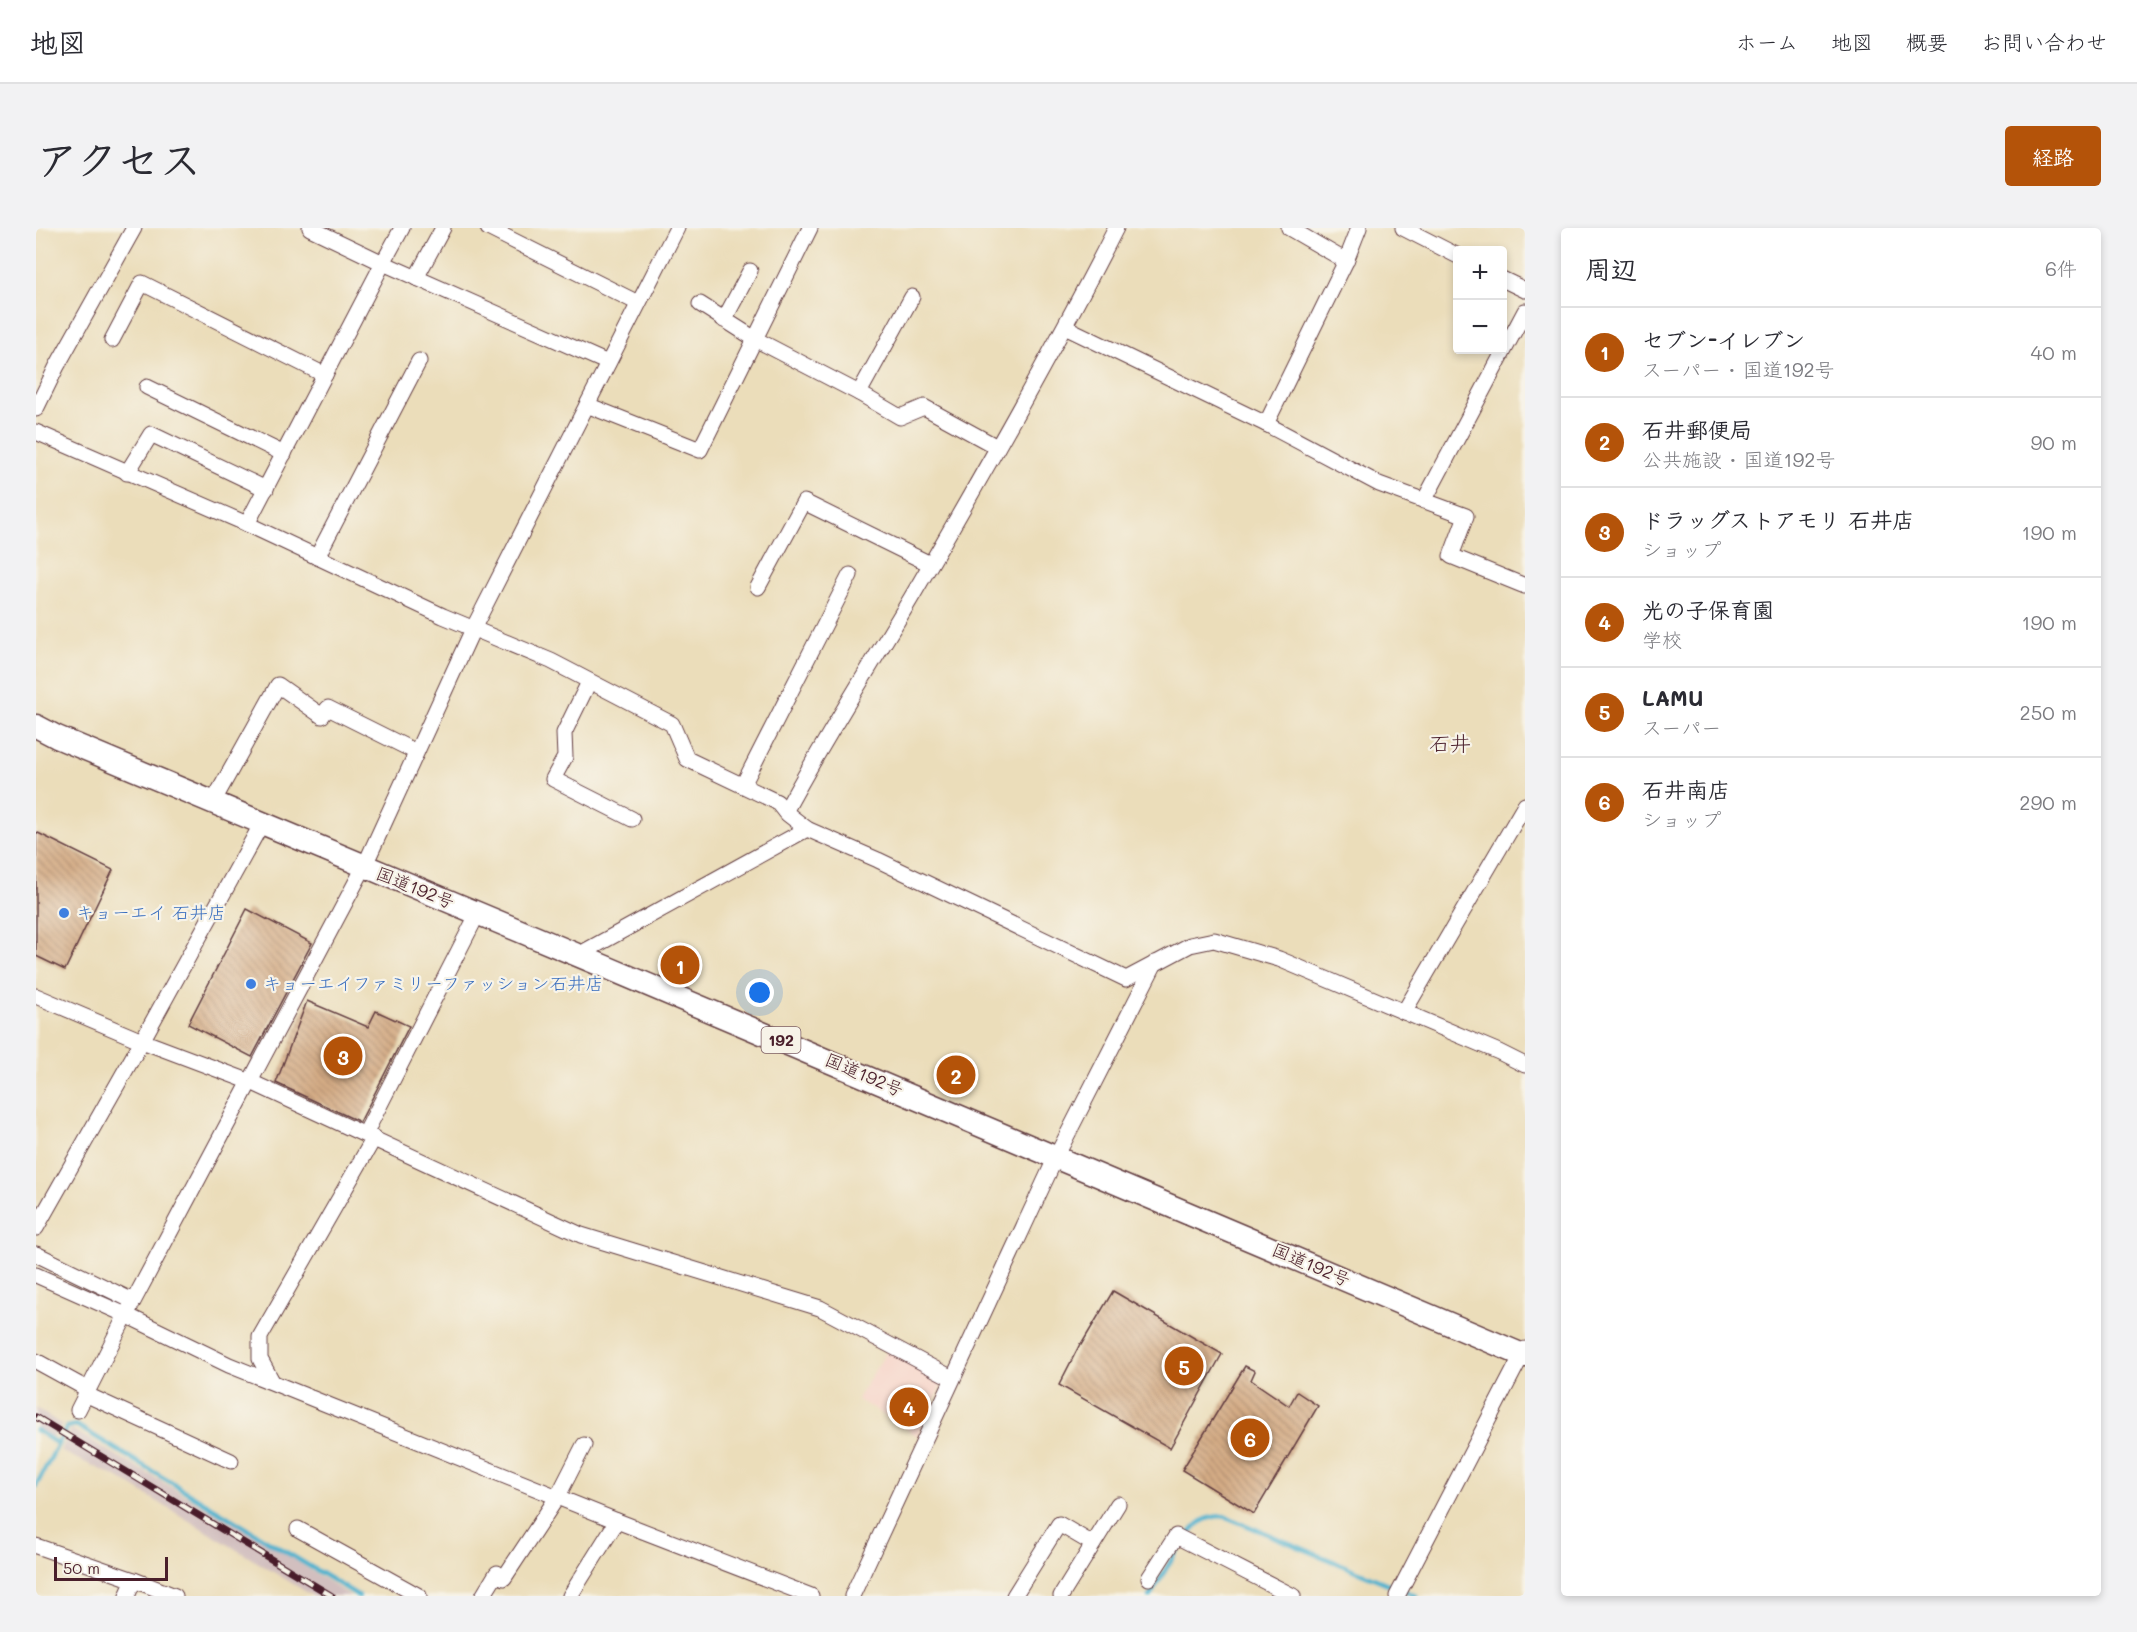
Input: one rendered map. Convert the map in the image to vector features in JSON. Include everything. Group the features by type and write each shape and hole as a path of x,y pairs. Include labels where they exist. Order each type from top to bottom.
{"highway":[{"name":"国道192号","path":"36,726 57,737 364,867 580,954 1524,1353"}],"street":[{"path":"36,409 57,366 134,228"},
{"path":"310,228 416,278 608,363"},
{"path":"247,525 402,228"},
{"path":"416,278 443,228"},
{"path":"488,228 638,303"},
{"path":"78,1410 133,1301 364,867 473,629 677,228"},
{"path":"587,405 700,450 810,228"},
{"path":"785,812 816,754 997,447 1065,327 1116,228"},
{"path":"1289,228 1346,261"},
{"path":"1266,424 1346,261 1359,228"},
{"path":"1403,228 1453,253"},
{"path":"724,320 750,271"},
{"path":"1507,281 1525,290"},
{"path":"112,340 142,283 325,375"},
{"path":"858,393 912,297"},
{"path":"700,304 755,339 900,417 924,407 997,447"},
{"path":"1424,501 1525,311"},
{"path":"1065,327 1266,424 1379,484 1466,516 1451,556 1525,586"},
{"path":"317,557 419,361"},
{"path":"147,387 284,454"},
{"path":"36,432 247,525 473,629 551,661 672,724 687,759 777,802 785,812 807,829 878,860 1126,979 1190,945 1214,940 1279,959 1525,1065"},
{"path":"127,473 151,434 266,489"},
{"path":"758,587 804,502 930,564"},
{"path":"742,785 850,575"},
{"path":"589,682 564,733 565,757 553,779 632,819"},
{"path":"213,802 278,685 322,716 328,708 416,752"},
{"path":"1404,1012 1525,805"},
{"path":"36,1228 262,823"},
{"path":"580,954 807,829"},
{"path":"272,1381 260,1359 260,1337 370,1136 478,914"},
{"path":"852,1596 1056,1157 1155,963"},
{"path":"36,996 142,1041 251,1082 581,1235 820,1308 952,1378"},
{"path":"36,1254 133,1301"},
{"path":"36,1275 126,1315 228,1365 811,1596"},
{"path":"1400,1591 1524,1353"},
{"path":"36,1361 86,1391 231,1461"},
{"path":"483,1596 496,1573 504,1578 558,1496 584,1445"},
{"path":"1060,1596 1118,1504"},
{"path":"570,1596 617,1521"},
{"path":"1014,1596 1059,1524 1093,1544"},
{"path":"298,1529 418,1596"},
{"path":"1149,1578 1176,1536 1293,1596"},
{"path":"36,1546 175,1596"},
{"path":"127,1596 134,1580"}],"shaded area":[{"path":"888,1349 944,1379 918,1436 857,1399"},
{"path":"36,1408 62,1425 55,1435 51,1437 36,1428"},
{"path":"71,1429 273,1546 351,1596 313,1596 117,1477 60,1451"}],"building":[{"name":"キョーエイ 石井店","path":"36,832 113,870 65,970 36,956"},
{"name":"キョーエイファミリーファッション石井店","path":"247,909 312,943 252,1057 188,1024"},
{"path":"307,1001 368,1027 376,1011 409,1026 360,1122 276,1083"},
{"path":"1113,1291 1222,1354 1170,1448 1059,1385 1080,1344"},
{"path":"1245,1366 1255,1371 1251,1380 1289,1406 1297,1392 1318,1406 1254,1514 1182,1470"}],"waterway":[{"path":"36,1486 67,1427 76,1425 359,1596"},
{"path":"36,1430 58,1444"},
{"path":"1150,1596 1194,1528 1206,1519 1224,1516 1417,1596"}],"railway":[{"path":"36,1417 332,1596"}],"place":[{"name":"キョーエイ 石井店","path":"64,913"},
{"name":"セブン-イレブン","path":"680,965"},
{"name":"キョーエイファミリーファッション石井店","path":"251,984"},
{"name":"ドラッグストアモリ 石井店","path":"343,1056"},
{"name":"石井郵便局","path":"956,1075"},
{"name":"LAMU","path":"1184,1366"},
{"name":"光の子保育園","path":"909,1407"},
{"name":"石井南店","path":"1250,1438"}],"district":[{"name":"石井","path":"1450,744"}]}
